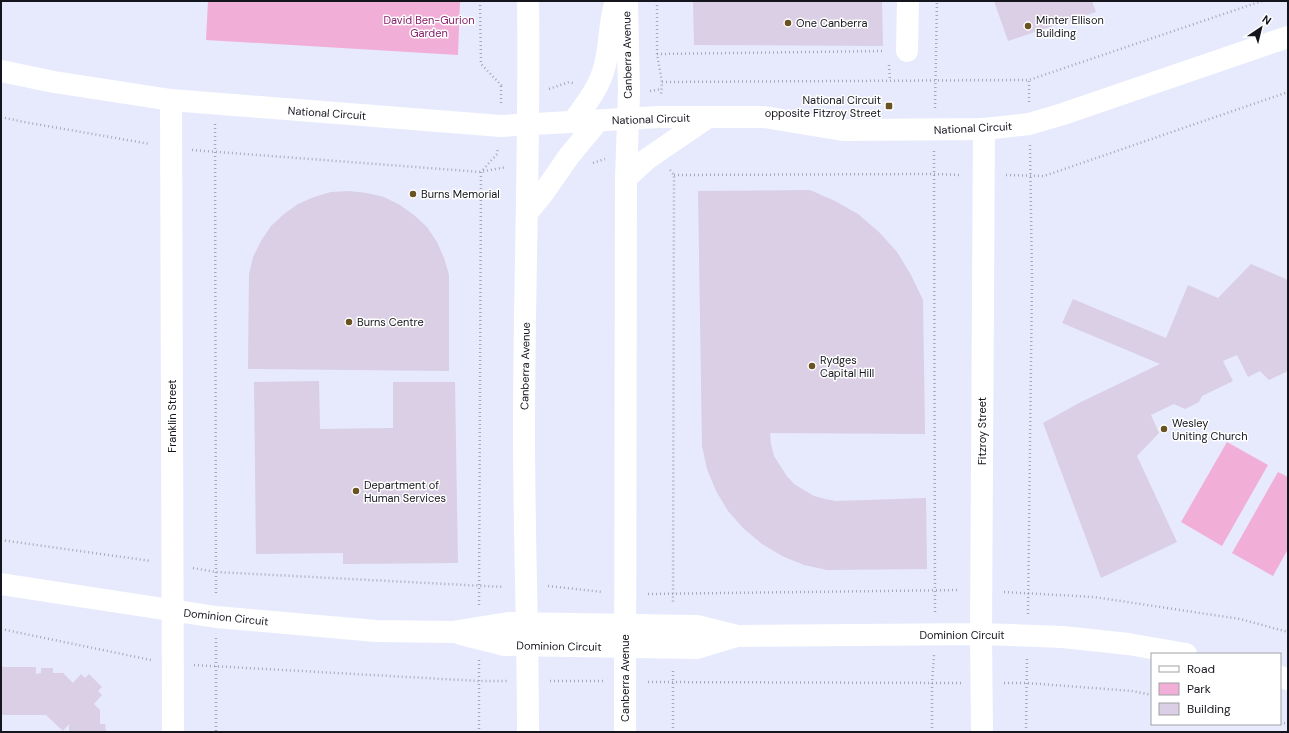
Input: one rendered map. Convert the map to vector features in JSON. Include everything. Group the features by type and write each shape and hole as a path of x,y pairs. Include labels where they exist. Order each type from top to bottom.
{"main road":[{"name":"Canberra Avenue","path":"528,1 529,88 524,431 528,732"},
{"path":"573,122 596,89 603,73 611,19 616,1"},
{"name":"Canberra Avenue","path":"625,732 626,178 628,119 627,1"},
{"path":"907,51 908,1"},
{"name":"National Circuit","path":"1,71 54,82 171,100 501,126 658,117 764,117 843,130 984,129 1029,124 1063,114 1288,37"},
{"name":"Franklin Street","path":"171,100 173,732"},
{"path":"626,178 647,159 707,118"},
{"path":"527,213 569,156 598,121"},
{"name":"Fitzroy Street","path":"982,732 981,634 984,129"},
{"name":"Dominion Circuit","path":"1,584 173,612 376,631 452,632 506,623 673,625 697,626 737,636 981,634 1063,637 1128,644 1180,653"},
{"name":"Dominion Circuit","path":"452,632 505,645 673,648 697,648 737,636"}],"path":[{"path":"480,1 481,64 501,86"},
{"path":"657,1 657,54 662,90"},
{"path":"932,732 932,683 935,634 934,130 937,1"},
{"path":"662,82 1029,80 1262,1"},
{"path":"657,54 907,51"},
{"path":"1026,732 1032,280 1029,80"},
{"path":"551,89 569,82"},
{"path":"1005,174 1044,176 1288,92"},
{"path":"215,104 216,732"},
{"path":"1,117 154,145"},
{"path":"191,150 481,172 479,586"},
{"path":"673,625 674,175 966,175"},
{"path":"1,540 172,564 216,572 532,589 542,586 625,595 674,594"},
{"path":"1,629 173,664 479,680 625,682 1027,683 1132,691 1151,695"},
{"path":"673,648 673,732"},
{"path":"479,680 479,732"}],"green space":[{"name":"David Ben-Gurion Garden","path":"208,1 460,1 458,55 206,40"},
{"path":"1227,442 1268,465 1222,546 1181,522"},
{"path":"1278,472 1288,477 1288,549 1273,576 1232,553"}],"building":[{"name":"One Canberra","path":"693,1 882,1 883,46 694,45"},
{"name":"Minter Ellison Building","path":"994,1 1092,1 1096,12 1008,41"},
{"name":"Rydges Capital Hill","path":"810,190 835,201 858,214 879,232 897,252 911,275 923,300 925,434 770,433 774,456 786,475 794,484 814,496 836,501 926,498 927,569 827,570 804,565 782,556 762,544 744,529 728,511 716,491 707,469 702,446 698,191"},
{"name":"Burns Centre","path":"349,191 384,197 400,205 427,227 437,242 449,275 449,371 248,369 249,274 253,257 261,241 271,226 298,204 331,192"},
{"path":"1251,264 1288,280 1288,371 1269,380 1260,371 1248,377 1237,355 1223,361 1233,381 1202,396 1199,402 1185,409 1174,404 1151,415 1159,433 1137,456 1177,542 1101,578 1043,423 1079,403 1160,364 1062,323 1073,299 1166,338 1188,285 1218,298"},
{"name":"Department of Human Services","path":"319,381 320,429 393,428 393,382 455,382 458,563 343,564 343,553 256,554 254,382"},
{"path":"1,667 36,667 36,674 41,673 41,668 53,668 53,673 63,673 73,683 81,674 85,678 89,674 102,687 98,691 102,695 94,704 100,710 100,724 105,724 106,732 69,732 69,724 63,731 46,715 1,715"}],"place":[{"name":"One Canberra","path":"788,23"},
{"name":"Minter Ellison Building","path":"1028,26"},
{"name":"National Circuit opposite Fitzroy Street","path":"889,106"},
{"name":"Burns Memorial","path":"413,194"},
{"name":"Burns Centre","path":"349,322"},
{"name":"Rydges Capital Hill","path":"812,366"},
{"name":"Wesley Uniting Church","path":"1164,429"},
{"name":"Department of Human Services","path":"356,491"}]}
